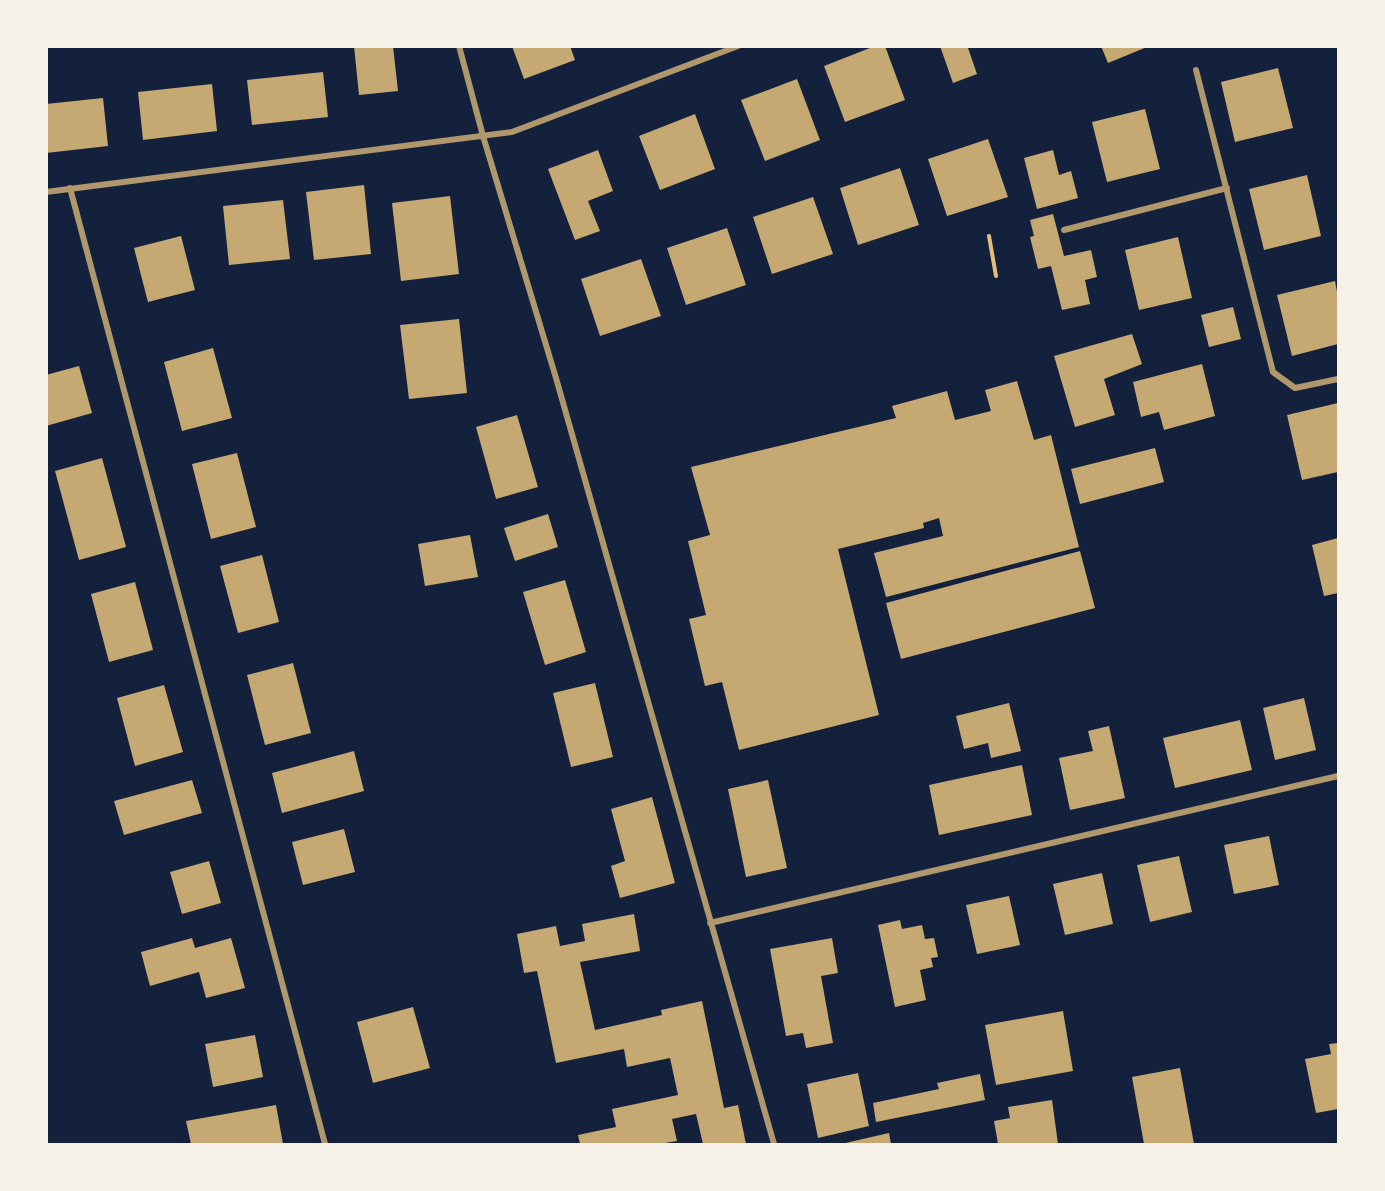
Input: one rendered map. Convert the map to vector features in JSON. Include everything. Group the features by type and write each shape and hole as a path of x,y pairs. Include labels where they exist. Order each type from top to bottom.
{"street":[{"path":"459,46 774,1144"},
{"path":"46,192 512,132 738,46"},
{"path":"1196,70 1273,372 1295,388 1338,379"},
{"path":"70,188 325,1144"},
{"path":"1064,230 1227,188"},
{"path":"710,923 1338,776"}],"path":[{"path":"989,236 996,276"}],"building":[{"path":"354,46 393,46 398,91 359,95"},
{"path":"512,46 570,46 575,60 524,79"},
{"path":"875,46 885,46 905,100 845,122 824,66"},
{"path":"940,46 972,46 968,48 977,74 953,83"},
{"path":"1101,46 1147,46 1147,47 1108,63"},
{"path":"1278,68 1293,128 1235,142 1221,82"},
{"path":"323,72 328,117 252,125 247,80"},
{"path":"797,79 820,140 765,161 741,100"},
{"path":"212,84 217,131 143,140 138,92"},
{"path":"103,98 108,146 46,153 46,104"},
{"path":"1145,109 1160,169 1107,182 1092,122"},
{"path":"695,114 715,169 660,190 639,136"},
{"path":"988,139 1008,197 947,216 928,159"},
{"path":"598,150 613,191 588,201 600,231 575,240 548,169"},
{"path":"1053,150 1059,175 1071,171 1078,198 1037,209 1024,158"},
{"path":"900,168 919,225 858,245 840,188"},
{"path":"1307,175 1321,236 1264,250 1249,189"},
{"path":"364,185 371,254 314,260 306,192"},
{"path":"450,196 459,274 401,281 392,203"},
{"path":"813,197 833,254 772,274 753,217"},
{"path":"283,200 290,259 229,265 223,206"},
{"path":"1053,214 1064,256 1091,250 1097,277 1085,280 1090,304 1062,310 1051,266 1038,269 1030,237 1034,236 1030,220"},
{"path":"727,228 746,285 686,305 667,248"},
{"path":"181,236 195,290 148,302 134,248"},
{"path":"1178,237 1192,298 1139,310 1125,250"},
{"path":"641,259 661,316 600,336 581,279"},
{"path":"1335,281 1338,297 1338,344 1292,356 1277,295"},
{"path":"1233,307 1241,339 1209,347 1201,315"},
{"path":"459,319 467,393 409,399 400,325"},
{"path":"1132,334 1142,364 1104,379 1115,415 1075,427 1054,356"},
{"path":"213,348 232,418 182,431 164,362"},
{"path":"1202,364 1215,416 1164,430 1159,412 1141,417 1133,382"},
{"path":"79,366 92,413 46,426 46,375"},
{"path":"1017,381 1034,440 1051,435 1079,547 886,597 874,553 943,536 939,518 923,523 924,528 838,549 879,715 739,750 722,682 705,686 689,619 706,615 688,541 710,535 691,467 896,418 892,406 947,391 955,420 991,411 985,390"},
{"path":"1338,403 1338,472 1302,480 1287,415"},
{"path":"517,415 538,487 496,499 476,427"},
{"path":"1155,448 1164,482 1080,504 1071,469"},
{"path":"237,453 256,527 211,539 192,464"},
{"path":"102,458 126,547 79,560 55,471"},
{"path":"548,514 558,547 515,561 504,528"},
{"path":"470,535 478,577 425,586 418,544"},
{"path":"1338,538 1338,593 1324,596 1312,545"},
{"path":"1080,551 1095,608 901,659 886,603"},
{"path":"262,555 279,622 238,633 220,566"},
{"path":"565,580 586,652 545,665 523,592"},
{"path":"135,582 153,650 109,662 91,594"},
{"path":"293,663 311,733 265,745 247,675"},
{"path":"595,683 613,757 571,767 553,693"},
{"path":"164,685 183,752 135,766 117,698"},
{"path":"1304,698 1316,750 1275,760 1263,708"},
{"path":"1009,703 1021,751 991,758 988,743 964,749 956,716"},
{"path":"1240,720 1252,770 1175,788 1163,738"},
{"path":"1109,726 1125,798 1070,810 1059,758 1093,751 1088,731"},
{"path":"354,751 364,791 282,813 272,773"},
{"path":"1022,765 1032,815 939,835 929,785"},
{"path":"192,780 202,813 124,835 114,801"},
{"path":"768,780 787,868 746,877 728,789"},
{"path":"652,797 675,883 620,898 611,866 625,861 611,809"},
{"path":"344,829 355,872 303,885 292,842"},
{"path":"1269,836 1279,885 1234,894 1224,845"},
{"path":"1179,856 1192,912 1150,922 1137,865"},
{"path":"209,861 221,903 182,914 170,872"},
{"path":"1102,873 1113,924 1065,935 1053,884"},
{"path":"1009,896 1020,945 977,954 966,905"},
{"path":"634,914 640,951 580,962 595,1030 662,1015 661,1010 702,1001 724,1108 738,1105 746,1144 703,1144 696,1114 672,1119 677,1141 659,1144 580,1144 578,1135 616,1127 612,1109 678,1095 670,1058 627,1067 624,1049 556,1063 537,971 524,973 517,934 556,926 560,946 585,941 582,924"},
{"path":"900,920 902,929 922,925 925,939 934,938 938,957 931,958 933,967 920,970 926,1000 895,1007 878,925"},
{"path":"192,938 195,948 231,938 245,988 206,998 199,972 150,986 141,952"},
{"path":"832,938 838,973 821,976 833,1043 806,1048 803,1033 786,1036 770,949"},
{"path":"413,1007 430,1068 373,1083 357,1022"},
{"path":"1063,1011 1073,1071 996,1085 985,1025"},
{"path":"255,1035 263,1077 213,1087 205,1044"},
{"path":"1338,1043 1338,1109 1316,1113 1305,1059 1331,1054 1329,1044"},
{"path":"1180,1068 1194,1144 1144,1144 1132,1077"},
{"path":"858,1073 869,1126 818,1138 807,1084"},
{"path":"980,1074 985,1100 876,1122 873,1103 939,1089 937,1083"},
{"path":"1052,1100 1058,1144 998,1144 994,1121 1010,1118 1008,1107"},
{"path":"276,1105 283,1144 191,1144 186,1121"},
{"path":"889,1133 891,1144 841,1144"}]}
